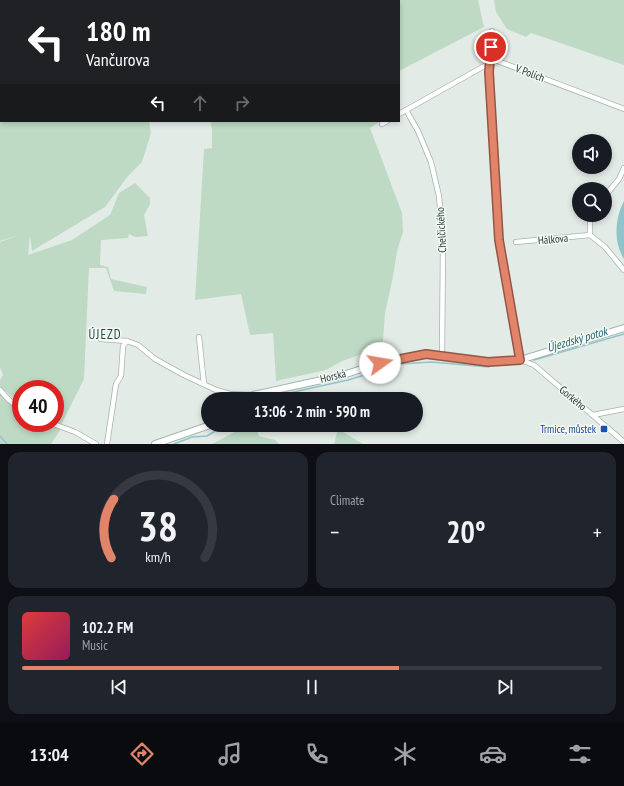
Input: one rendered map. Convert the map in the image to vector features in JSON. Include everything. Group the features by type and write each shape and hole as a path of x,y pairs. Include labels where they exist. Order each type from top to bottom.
{"street":[{"path":"492,31 491,62 489,72 499,240 520,360"},
{"name":"V Polích","path":"491,62 495,60 624,109"},
{"path":"400,113 491,62"},
{"name":"Chelčického","path":"406,110 418,131 431,162 440,196 443,244 442,356"},
{"path":"612,188 619,179 624,168"},
{"path":"590,222 590,235 605,247 624,270"},
{"name":"Hálkova","path":"516,242 590,235"},
{"name":"Horská","path":"267,392 340,376 380,363 405,357 426,354 488,362 520,360 624,328"},
{"path":"199,337 204,384"},
{"path":"101,339 127,341 138,345 155,359 184,375 223,392"},
{"path":"107,444 116,384 121,376 123,346 127,341"},
{"name":"Gorkého","path":"520,360 534,365 624,442"},
{"path":"0,390 12,402"},
{"path":"593,415 624,409"},
{"path":"64,428 75,432 96,444"},
{"path":"155,444 201,428"}],"green space":[{"path":"400,0 478,0 484,27 400,70"},
{"path":"494,0 624,0 624,65 531,33 526,37 507,29 496,12"},
{"path":"0,122 149,122 151,133 142,162 128,176 105,207 32,251 30,235 28,255 72,240 110,215 119,193 135,183 150,198 150,204 144,215 148,236 135,237 129,234 128,238 101,240 100,265 108,267 111,279 147,287 146,294 114,291 106,268 89,268 84,379 64,419 64,380 12,380 12,397 0,387 0,380 3,375 0,367 0,242 19,235 0,241"},
{"path":"210,122 379,122 370,128 402,213 403,232 397,251 385,313 383,341 365,353 342,361 326,370 276,381 273,333 250,335 241,294 195,300 204,149 212,148 212,129"},
{"path":"0,391 12,405 12,432 59,432 51,444 0,444"},
{"path":"235,432 258,432 259,436 275,440 279,444 212,444"},
{"path":"337,432 343,432 363,444 334,444"}],"water":[{"path":"624,201 624,259 618,245 616,230"}],"waterway":[{"name":"Újezdský potok","path":"534,360 624,334"},
{"name":"Újezdský potok","path":"294,392 348,380 401,364 431,362 489,367"},
{"name":"Újezdský potok","path":"174,444 192,437 207,436 214,432"},
{"name":"Újezdský potok","path":"0,436 7,444"}],"place":[{"name":"Trmice, můstek","path":"604,429"}],"district":[{"name":"ÚJEZD","path":"105,334"}],"route":[{"path":"380,363 426,354 488,362 520,360 503,271 499,240 489,72 491,47"}]}
